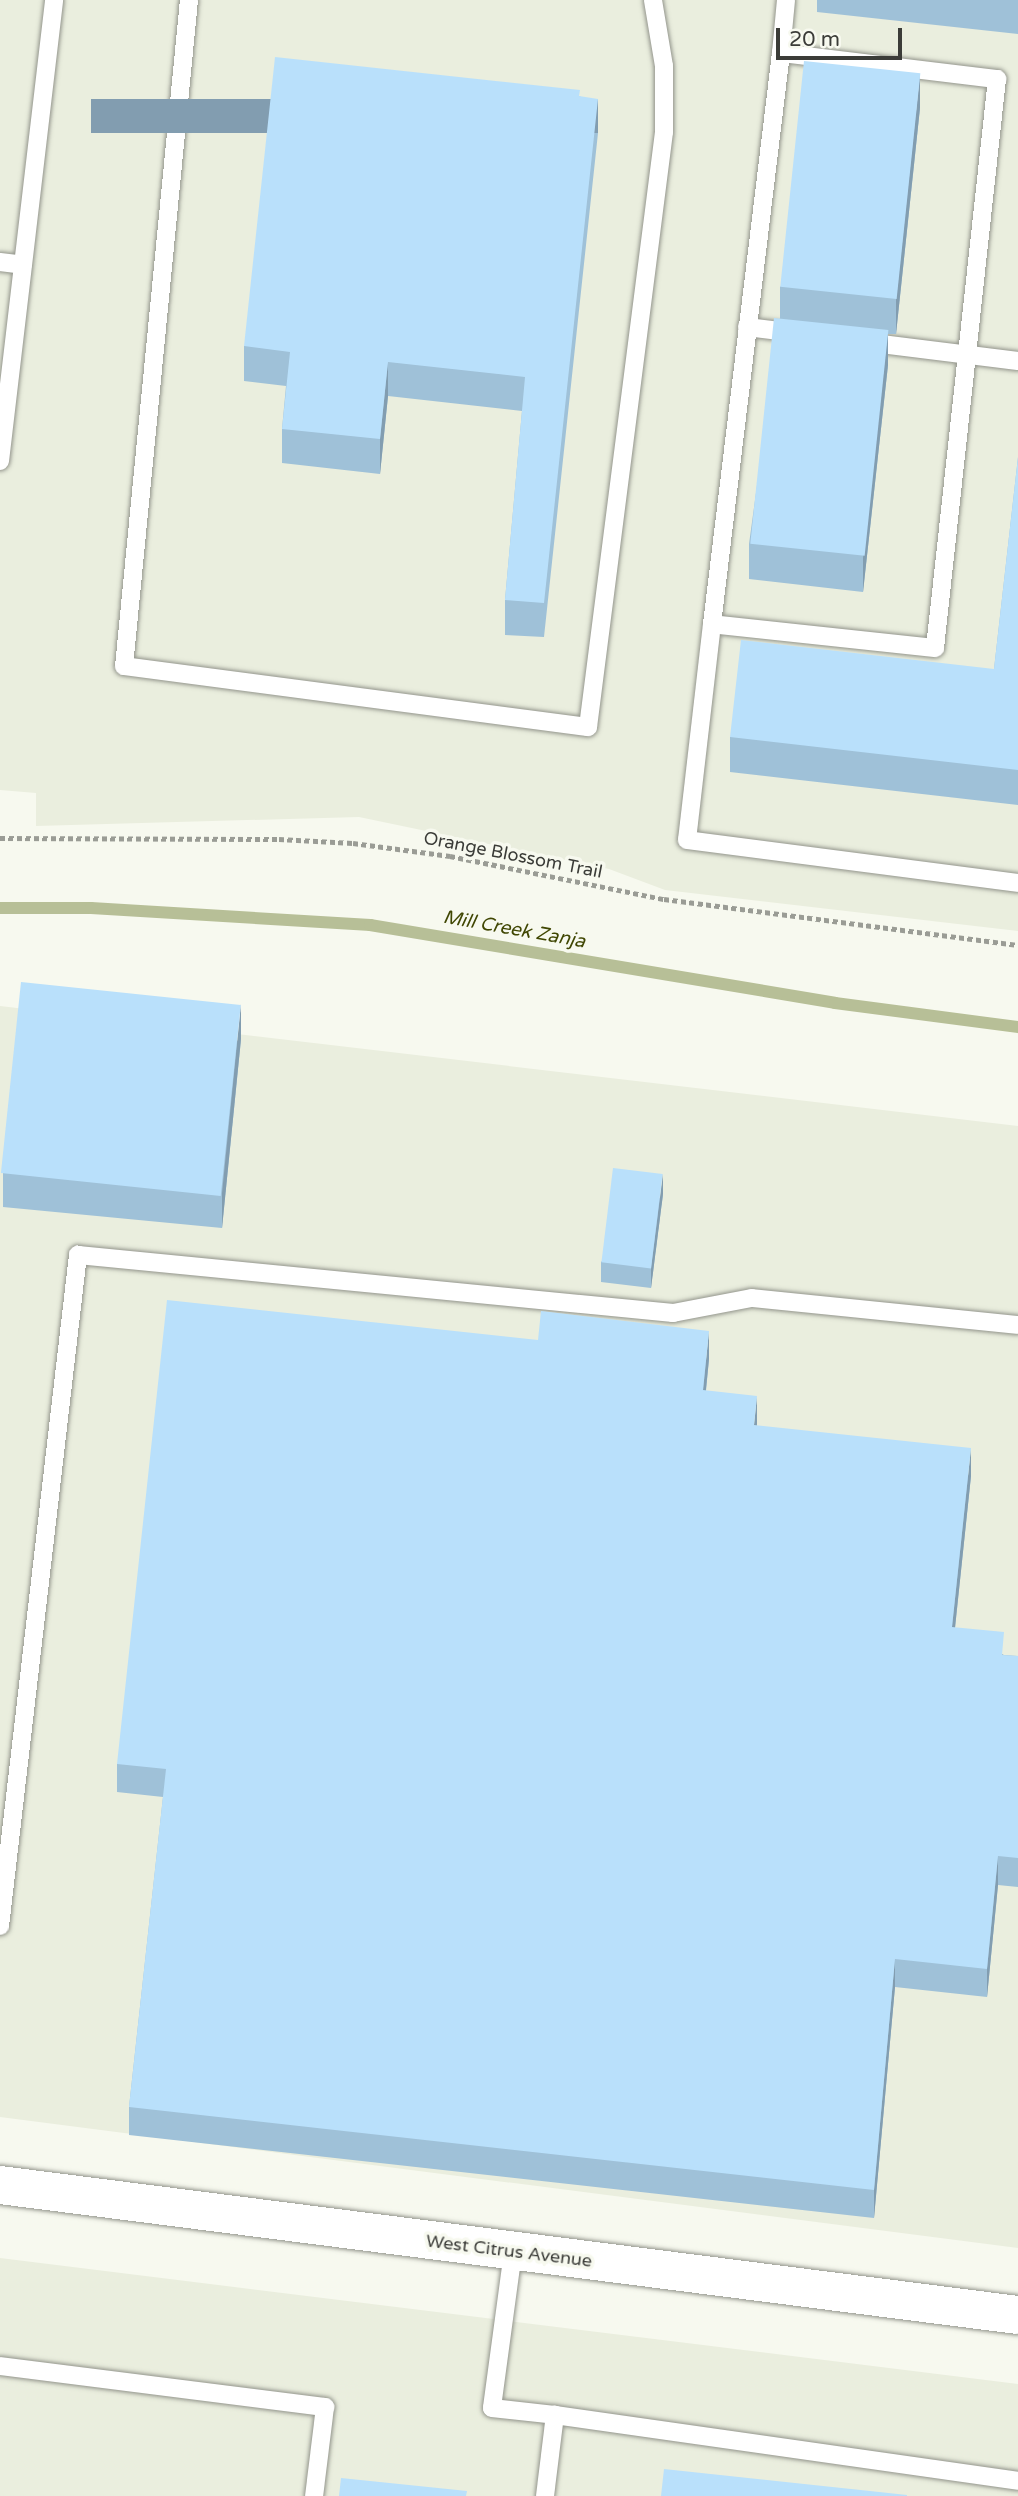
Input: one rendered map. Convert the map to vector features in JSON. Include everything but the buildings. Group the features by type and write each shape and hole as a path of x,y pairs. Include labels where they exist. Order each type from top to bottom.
{"street":[{"name":"West Citrus Avenue","path":"0,2185 1018,2315"}],"lane":[{"path":"0,461 54,0"},
{"path":"188,0 124,666 588,727 664,132 664,66 653,0"},
{"path":"786,0 687,841 1018,883"},
{"path":"712,624 935,648 997,79 780,53"},
{"path":"0,262 23,265"},
{"path":"747,327 816,335"},
{"path":"843,339 1018,361"},
{"path":"0,1926 78,1255 673,1313 752,1298 1018,1325"},
{"path":"513,2252 492,2408 1018,2481"},
{"path":"0,2366 325,2407 314,2496"},
{"path":"545,2496 555,2415"}],"path":[{"name":"Orange Blossom Trail","path":"0,838 279,839 353,843 450,856 664,899 1018,945"}],"shaded area":[{"path":"0,0 1018,0 1018,931 665,890 609,869 359,817 36,826 36,793 0,790"},
{"path":"0,1006 1018,1126 1018,2248 0,2117"},
{"path":"0,2258 1018,2384 1018,2496 0,2496"}],"waterway":[{"name":"Mill Creek Zanja","path":"0,908 91,908 370,925 835,1003 1018,1027"}]}
